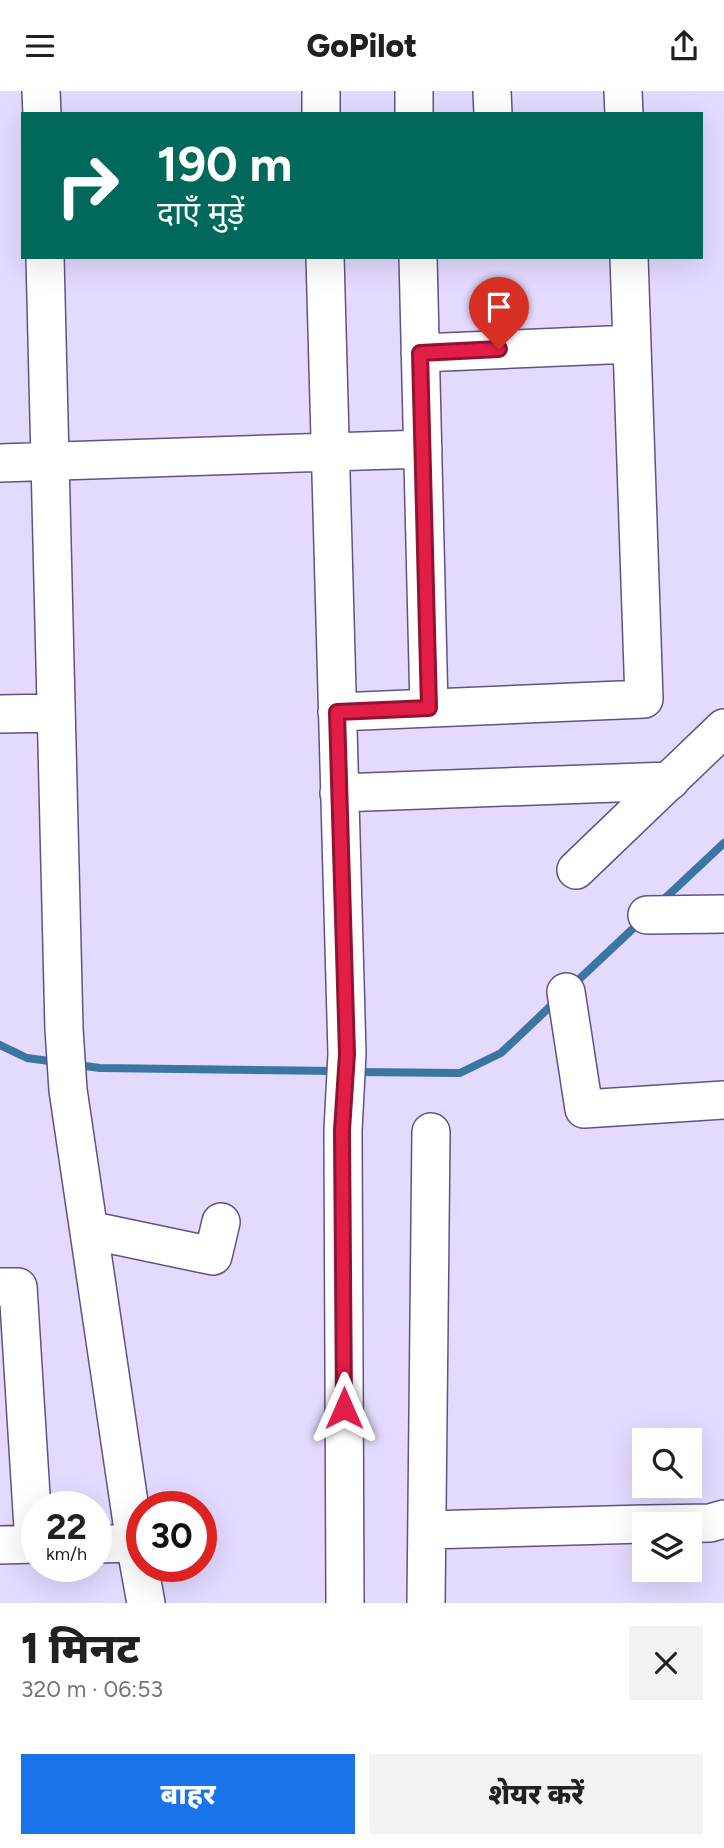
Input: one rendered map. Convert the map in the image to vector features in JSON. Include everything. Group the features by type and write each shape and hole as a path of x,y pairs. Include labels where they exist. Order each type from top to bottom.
{"street":[{"path":"41,91 42,112"},
{"path":"321,91 321,112"},
{"path":"414,91 414,112"},
{"path":"492,91 493,112"},
{"path":"623,91 624,112"},
{"path":"45,259 64,1029 68,1090 127,1491"},
{"path":"325,259 347,1054 342,1130 345,1603"},
{"path":"418,259 429,708"},
{"path":"337,712 644,699 629,259"},
{"path":"420,353 632,344"},
{"path":"0,463 423,449"},
{"path":"0,713 56,713"},
{"path":"576,870 724,728"},
{"path":"340,793 670,781"},
{"path":"647,915 724,914"},
{"path":"566,992 584,1109 724,1100"},
{"path":"426,1603 431,1132"},
{"path":"89,1230 213,1256 221,1222"},
{"path":"0,1287 18,1287 12,1399 21,1518"},
{"path":"702,1523 724,1519"},
{"path":"427,1530 632,1524"},
{"path":"142,1582 146,1603"}],"waterway":[{"path":"660,903 724,843"},
{"path":"573,985 640,922"},
{"path":"356,1072 460,1073 501,1053 556,1001"},
{"path":"0,1045 27,1058 57,1062"},
{"path":"77,1065 100,1068 336,1071"}],"route":[{"path":"344,1408 342,1130 347,1054 337,712 429,708 420,353 499,349"}]}
